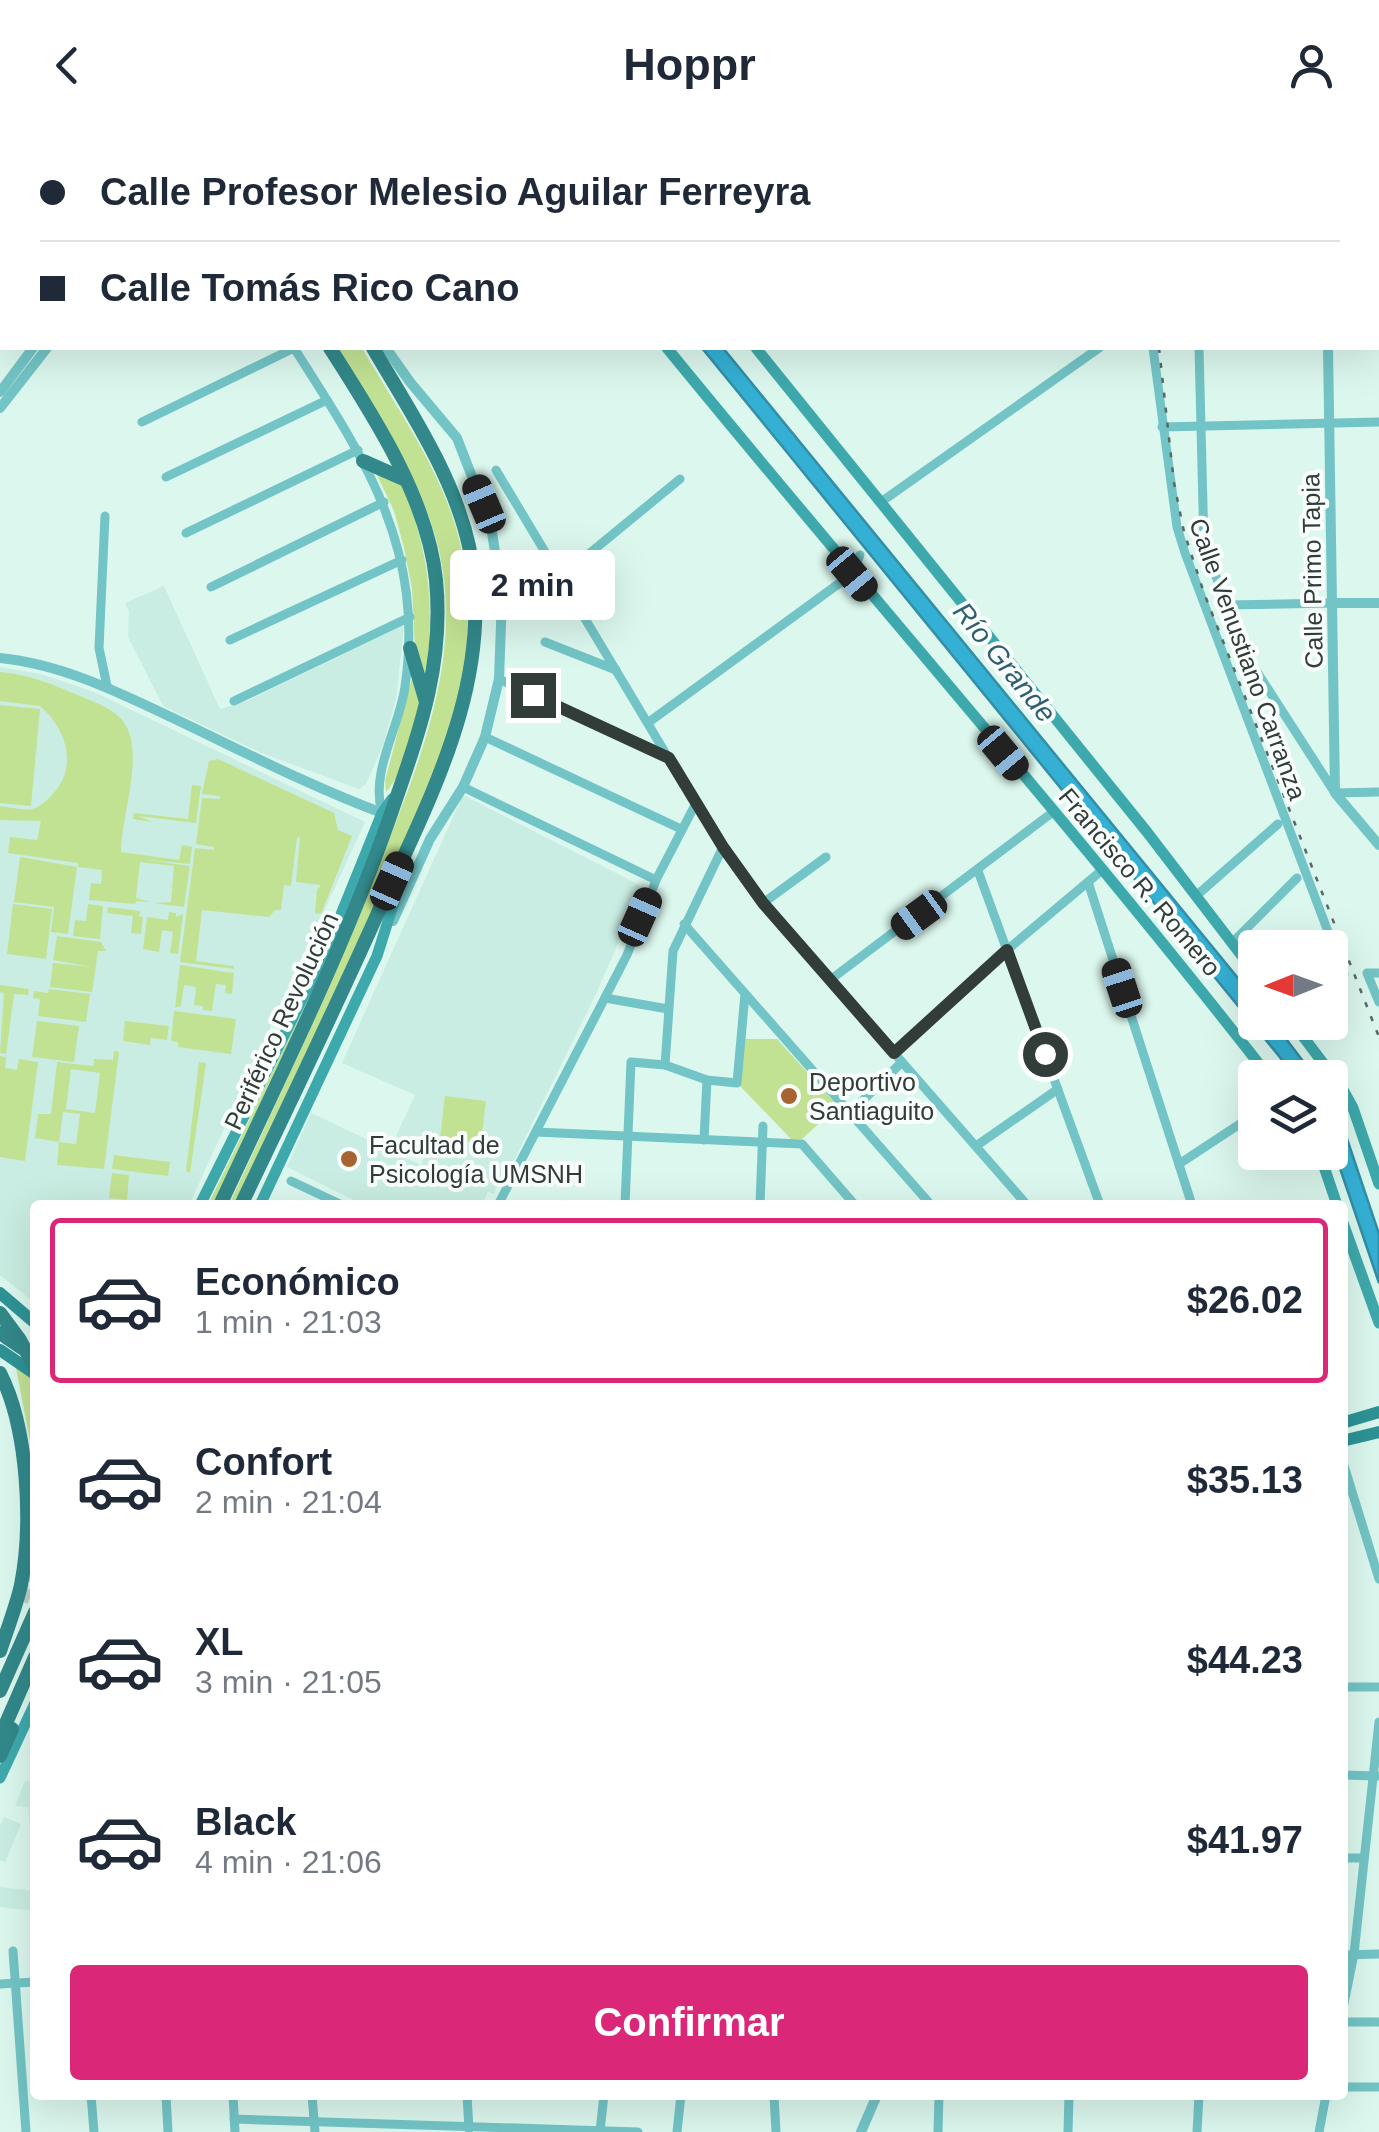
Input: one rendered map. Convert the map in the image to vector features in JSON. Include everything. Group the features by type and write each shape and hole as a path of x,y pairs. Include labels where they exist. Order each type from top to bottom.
{"highway":[{"name":"Periférico Revolución","path":"222,1200 342,946 428,707 437,636 436,581 426,533 406,480 331,350"},
{"name":"Periférico Revolución","path":"243,1200 424,810 456,731 470,678 475,623 473,574 463,522 442,470 374,350"},
{"path":"361,456 406,480"},
{"path":"410,648 428,707"},
{"path":"0,1316 30,1337"},
{"path":"0,1316 20,1340 30,1361"},
{"path":"0,1333 30,1353"},
{"path":"0,1373 18,1417 26,1508 21,1584 0,1651"},
{"path":"0,1690 30,1623"},
{"path":"0,1736 30,1668"},
{"path":"0,1756 30,1691"}],"main road":[{"name":"Francisco R. Romero","path":"669,350 1200,987 1256,1060"},
{"path":"758,350 1238,952"},
{"path":"202,1200 327,949 382,812 400,788"},
{"name":"Periférico Revolución","path":"262,1200 377,956 424,810"},
{"path":"1306,1040 1353,1108 1379,1184"},
{"path":"1324,1170 1335,1200"},
{"path":"1348,1237 1379,1323"},
{"path":"0,1293 30,1319"},
{"path":"0,1350 30,1368"},
{"path":"1348,1421 1379,1412"},
{"path":"1348,1440 1379,1432"},
{"path":"0,1630 30,1564"},
{"path":"0,1778 30,1713"}],"street":[{"path":"0,408 8,385 32,350"},
{"path":"8,385 46,350"},
{"path":"142,422 290,350"},
{"path":"295,350 361,456 384,502 402,560 410,648 400,713 378,781 382,812"},
{"path":"377,956 430,839 463,787 484,737 499,679 502,598 491,526 457,438 387,350"},
{"path":"881,502 1096,350"},
{"name":"Calle Venustiano Carranza","path":"1153,350 1162,426 1185,552 1327,930"},
{"name":"Calle Venustiano Carranza","path":"1199,350 1204,546 1248,658 1335,793"},
{"name":"Calle Primo Tapia","path":"1328,350 1335,793"},
{"path":"0,368 8,385"},
{"path":"166,477 327,400"},
{"path":"1162,426 1379,422"},
{"path":"186,533 361,456"},
{"path":"496,470 723,847 763,903 1023,1200"},
{"path":"502,598 562,576 680,479"},
{"path":"211,587 384,502"},
{"path":"105,516 99,648 107,686"},
{"path":"649,722 852,574 860,555"},
{"path":"230,640 402,560"},
{"path":"1226,605 1379,602"},
{"path":"234,701 410,617"},
{"path":"544,642 616,670"},
{"path":"0,658 46,666 107,686 338,797 382,812"},
{"path":"499,679 669,758"},
{"path":"484,737 681,829"},
{"path":"463,787 656,880"},
{"path":"1335,793 1379,792"},
{"path":"1335,793 1379,845"},
{"path":"501,1200 605,998 656,880 696,803"},
{"path":"830,980 1053,812"},
{"path":"1196,896 1278,824"},
{"path":"665,1065 673,951 723,847"},
{"path":"763,903 826,858"},
{"path":"978,871 1098,1200"},
{"path":"894,1053 1101,871"},
{"path":"1232,944 1297,878"},
{"path":"1088,882 1190,1200"},
{"path":"684,924 927,1200"},
{"path":"1379,972 1367,973 1379,1002"},
{"path":"625,1200 631,1062 665,1065 707,1080 736,1083 745,994"},
{"path":"605,998 668,1009"},
{"path":"850,1113 902,1062"},
{"path":"704,1140 707,1080"},
{"path":"976,1146 1058,1090"},
{"path":"1178,1164 1238,1125"},
{"path":"760,1200 762,1126"},
{"path":"536,1132 802,1144 851,1200"},
{"path":"291,1182 331,1200"},
{"path":"1348,1478 1379,1579"},
{"path":"1348,1688 1379,1687"},
{"path":"1379,1722 1375,1776 1348,1954 1379,1954"},
{"path":"1348,1774 1375,1776"},
{"path":"1348,1858 1364,1858"},
{"path":"14,1951 26,2132"},
{"path":"0,1984 30,1982"},
{"path":"1348,2022 1379,2022"},
{"path":"1348,2087 1379,2087"},
{"path":"91,2100 94,2132"},
{"path":"166,2100 168,2132"},
{"path":"233,2100 235,2132"},
{"path":"312,2100 314,2127"},
{"path":"467,2100 469,2129"},
{"path":"600,2131 603,2100"},
{"path":"677,2132 680,2100"},
{"path":"774,2100 776,2132"},
{"path":"860,2132 875,2100"},
{"path":"938,2132 939,2100"},
{"path":"1068,2100 1068,2132"},
{"path":"1197,2132 1199,2100"},
{"path":"1319,2132 1325,2100"},
{"path":"234,2119 314,2127 638,2132"}],"shaded area":[{"path":"164,586 220,709 247,701 404,625 396,699 383,745 366,784 359,789 259,752 163,706 128,637 129,611 125,603"},
{"path":"0,667 41,674 94,692 365,822 191,1200 30,1200 30,1299 0,1275"},
{"path":"463,795 643,887 595,996 502,1185 498,1184 494,1194 488,1192 484,1200 354,1200 287,1167 311,1113 421,1165 427,1151 396,1136 415,1095 342,1063"},
{"path":"30,1780 30,1827 28,1807 15,1806 25,1781"},
{"path":"4,1817 21,1824 5,1862 0,1860 0,1826"},
{"path":"0,1887 30,1890 30,1910 0,1907"}],"green space":[{"path":"338,350 363,350 418,442 453,517 467,586 468,629 460,694 443,754 426,793 236,1200 231,1200 379,865 433,711 446,631 445,591 431,523 396,445"},
{"path":"375,471 403,485 420,539 430,609 426,689 415,649 412,589 404,548 394,511"},
{"path":"414,670 421,700 419,719 403,765 386,792 385,781"},
{"path":"0,672 57,686 107,708 123,721 130,734 132,766 121,852 179,860 182,845 192,847 190,864 140,859 190,866 184,907 154,903 171,902 174,866 140,862 136,898 151,902 135,904 89,900 91,883 101,884 102,870 8,853 10,837 37,840 41,821 0,820 0,806 24,810 40,806 60,785 67,761 63,737 40,706 0,701"},
{"path":"0,705 40,709 31,806 0,803"},
{"path":"218,759 334,813 338,830 352,836 321,914 315,913 321,885 296,882 300,836 291,886 284,885 281,910 275,910 269,917 202,910 196,961 234,969 180,962 195,848 214,850 196,844 202,798 220,799 202,794 209,761"},
{"path":"192,785 201,786 196,823 138,816 153,822 133,819 134,813 188,819"},
{"path":"20,857 77,867 68,934 51,932 54,907 14,902"},
{"path":"13,904 52,909 46,959 7,954"},
{"path":"88,904 103,906 100,939 73,936 75,920 86,921"},
{"path":"108,907 140,911 141,934 131,933 133,916 107,913"},
{"path":"169,912 176,913 176,917 183,914 178,954 170,953 173,932 162,930 159,952 143,949 147,917 168,920"},
{"path":"57,936 101,942 106,951 98,951 92,992 50,987 53,963 92,967 53,960"},
{"path":"180,965 234,973 232,994 225,993 226,985 216,984 212,1011 203,1010 203,1006 194,1005 196,987 184,985 181,1006 175,1008"},
{"path":"322,970 217,1200 210,1200"},
{"path":"0,985 29,989 28,995 14,994 6,1054 0,1053 4,993 0,992"},
{"path":"49,989 90,994 86,1022 38,1016 40,999 33,998 34,991 48,993"},
{"path":"174,1011 236,1019 231,1054 178,1047 178,1042 171,1041"},
{"path":"37,1021 79,1026 74,1062 32,1057"},
{"path":"125,1021 169,1026 167,1040 151,1038 150,1045 123,1041"},
{"name":"Deportivo Santiaguito","path":"743,1039 777,1039 838,1106 802,1139 791,1139 740,1086"},
{"path":"114,1051 119,1052 104,1169 57,1165 59,1142 35,1138 38,1114 51,1114 57,1062 93,1066 94,1059 113,1060","holes":["71,1069 100,1073 95,1113 66,1109","63,1112 80,1114 76,1144 59,1142"]},
{"path":"0,1056 6,1057 5,1068 17,1070 19,1059 38,1062 25,1161 0,1157"},
{"path":"199,1062 206,1063 190,1173 186,1171"},
{"path":"445,1096 486,1101 481,1143 440,1138"},
{"path":"114,1155 170,1162 168,1176 112,1169"},
{"path":"112,1173 129,1175 127,1200 109,1198"},
{"path":"16,1368 30,1376 30,1441"}],"water":[{"path":"704,350 725,350 1238,978 1238,1006"},
{"path":"1266,1040 1287,1040 1302,1060 1282,1060"},
{"path":"1348,1142 1379,1234 1379,1283 1341,1170 1348,1170"}],"tunnel":[{"path":"21,1601 30,1580"}],"railway":[{"path":"1159,350 1174,483 1184,532 1204,593 1379,1037"}],"place":[{"name":"Deportivo Santiaguito","path":"789,1096"},
{"name":"Facultad de Psicología UMSNH","path":"349,1159"}],"route":[{"path":"533,695 669,758 723,847 763,903 894,1053 1007,950 1045,1054"}],"water label":[{"name":"Río Grande","path":"1005,662"}]}
